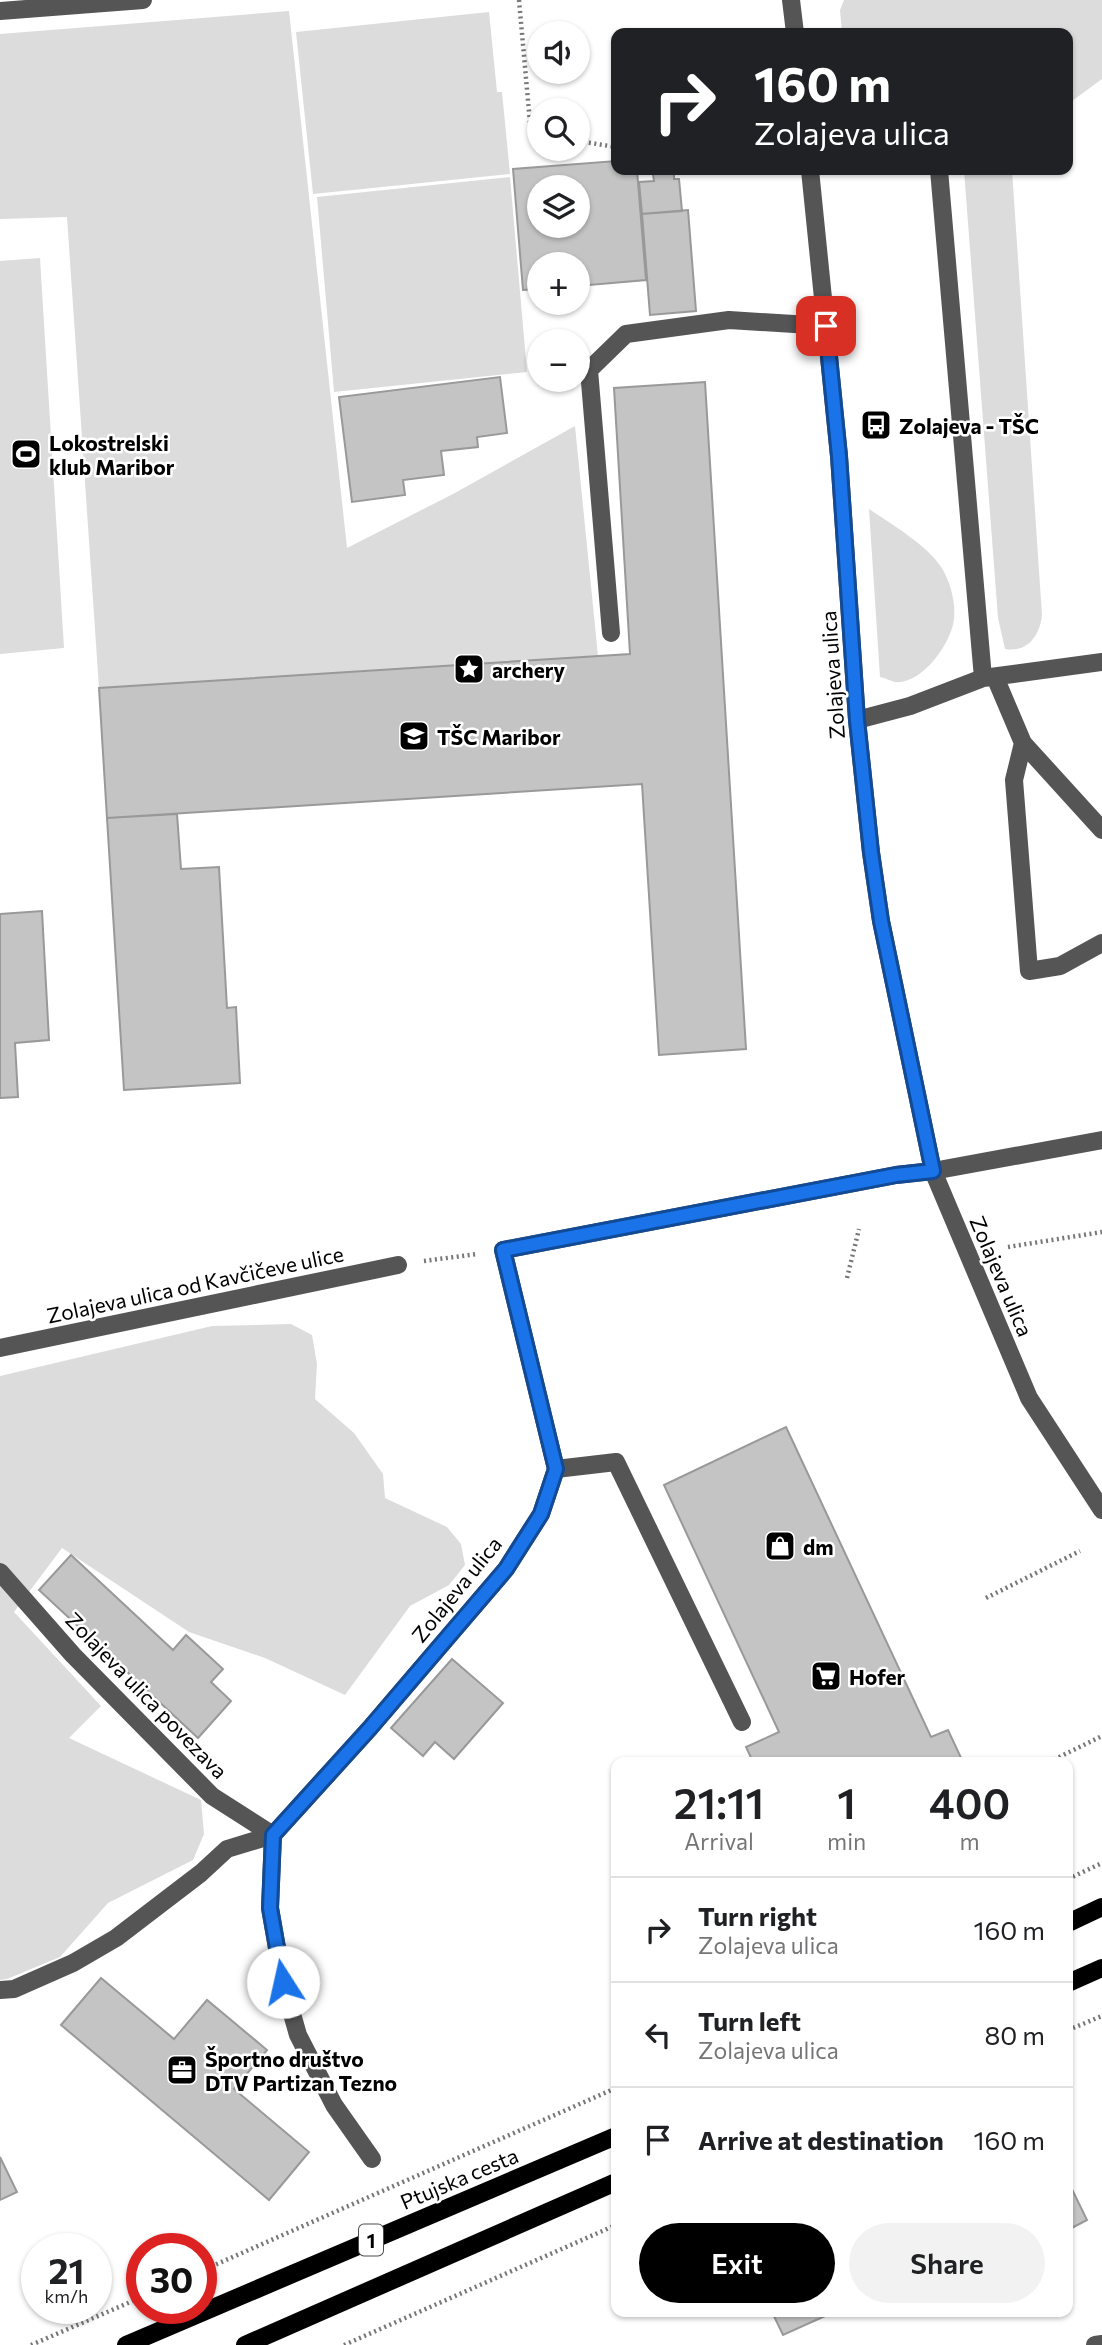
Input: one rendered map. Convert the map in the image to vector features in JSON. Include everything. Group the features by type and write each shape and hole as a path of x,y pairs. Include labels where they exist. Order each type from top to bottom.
{"main road":[{"path":"1073,1921 1102,1907"},
{"path":"1073,1981 1102,1968"},
{"name":"Ptujska cesta","path":"126,2345 611,2138"},
{"name":"1","path":"245,2345 611,2184"}],"street":[{"path":"0,11 44,4 144,0"},
{"path":"792,0 795,28"},
{"name":"Zolajeva ulica","path":"811,175 839,456 857,720 871,852 881,921 933,1171 1029,1398 1102,1510"},
{"path":"939,175 989,678 1023,743 1102,830"},
{"path":"611,633 589,370 625,334 729,320 826,326"},
{"path":"857,720 910,706 989,678 1102,662"},
{"path":"1023,743 1013,780 1029,971 1060,966 1102,943"},
{"path":"742,1722 616,1462 556,1469 503,1250 896,1175 933,1171 1102,1140"},
{"name":"Zolajeva ulica od Kavčičeve ulice","path":"0,1348 398,1265"},
{"name":"Zolajeva ulica","path":"273,1835 370,1728 506,1569 541,1514 556,1469"},
{"name":"Zolajeva ulica povezava","path":"0,1572 73,1655 212,1796 273,1835"},
{"path":"0,1990 14,1989 73,1963 116,1938 161,1905 227,1849 273,1835 270,1908 283,1982 298,2035 334,2105 372,2159"},
{"path":"1095,2345 1102,2344"}],"path":[{"path":"519,0 528,98"},
{"path":"590,143 611,146"},
{"path":"847,1278 859,1228"},
{"path":"1008,1247 1102,1233"},
{"path":"398,1265 503,1250"},
{"path":"986,1598 1080,1551"},
{"path":"1059,1757 1102,1736"},
{"path":"1073,1877 1102,1863"},
{"path":"1073,2028 1102,2016"},
{"path":"217,2264 611,2090"},
{"path":"344,2345 611,2227"},
{"path":"31,2345 126,2304"}],"shaded area":[{"path":"844,0 1102,0 1102,79 1073,100 1073,28 842,28 840,10"},
{"path":"289,11 347,548 453,494 575,426 598,656 99,688 67,217 0,219 0,34"},
{"path":"489,12 497,92 502,92 510,174 313,194 296,32"},
{"path":"964,175 1012,175 1042,615 1039,629 1031,641 1013,650 1005,649 998,618"},
{"path":"510,177 527,372 334,392 317,197"},
{"name":"Lokostrelski klub Maribor","path":"40,258 64,648 0,654 0,261"},
{"path":"869,509 908,535 935,559 952,592 954,619 948,639 925,669 905,681 895,682 880,677"},
{"path":"291,1324 312,1335 317,1364 315,1399 354,1433 383,1474 385,1498 447,1527 461,1544 465,1565 449,1585 410,1606 345,1695 265,1658 189,1632 62,1548 14,1612 101,1706 69,1738 201,1800 204,1834 193,1860 108,1903 60,1957 0,1980 0,1376 212,1326"}],"building":[{"path":"611,161 611,175 637,175 646,280 590,285 590,252 527,252 527,290 523,290 513,169"},
{"path":"653,175 674,175 674,179 679,179 682,211 642,214 639,182 654,181"},
{"path":"688,210 696,311 650,315 642,214"},
{"path":"500,377 507,433 477,437 478,447 441,451 444,475 403,480 405,495 352,502 339,397"},
{"name":"TŠC Maribor","path":"705,382 746,1049 659,1055 642,784 107,818 99,688 630,654 614,388"},
{"path":"177,814 181,869 219,867 227,1008 236,1007 240,1083 124,1090 107,818"},
{"path":"42,911 49,1040 15,1043 18,1097 0,1098 0,914"},
{"path":"786,1427 931,1737 948,1730 961,1757 751,1757 746,1747 779,1732 664,1485"},
{"path":"71,1555 173,1650 186,1635 223,1669 211,1682 231,1701 198,1738 39,1590"},
{"path":"452,1659 503,1703 454,1759 435,1742 423,1756 391,1728"},
{"name":"Športno društvo DTV Partizan Tezno","path":"101,1978 174,2039 207,2000 267,2050 234,2089 309,2152 269,2200 61,2025"},
{"path":"0,2157 17,2192 0,2200"},
{"path":"1073,2191 1087,2220 1073,2227"},
{"path":"774,2317 823,2317 783,2335"}],"place":[{"name":"Zolajeva - TŠC","path":"876,425"},
{"name":"Lokostrelski klub Maribor","path":"26,454"},
{"name":"archery","path":"469,669"},
{"name":"TŠC Maribor","path":"414,736"},
{"name":"dm","path":"780,1546"},
{"name":"Hofer","path":"826,1676"},
{"name":"Športno društvo DTV Partizan Tezno","path":"182,2070"}],"route":[{"path":"283,1982 270,1908 273,1835 370,1728 506,1569 541,1514 556,1469 503,1250 896,1175 933,1171 881,921 871,852 857,720 839,456 826,326"}]}
